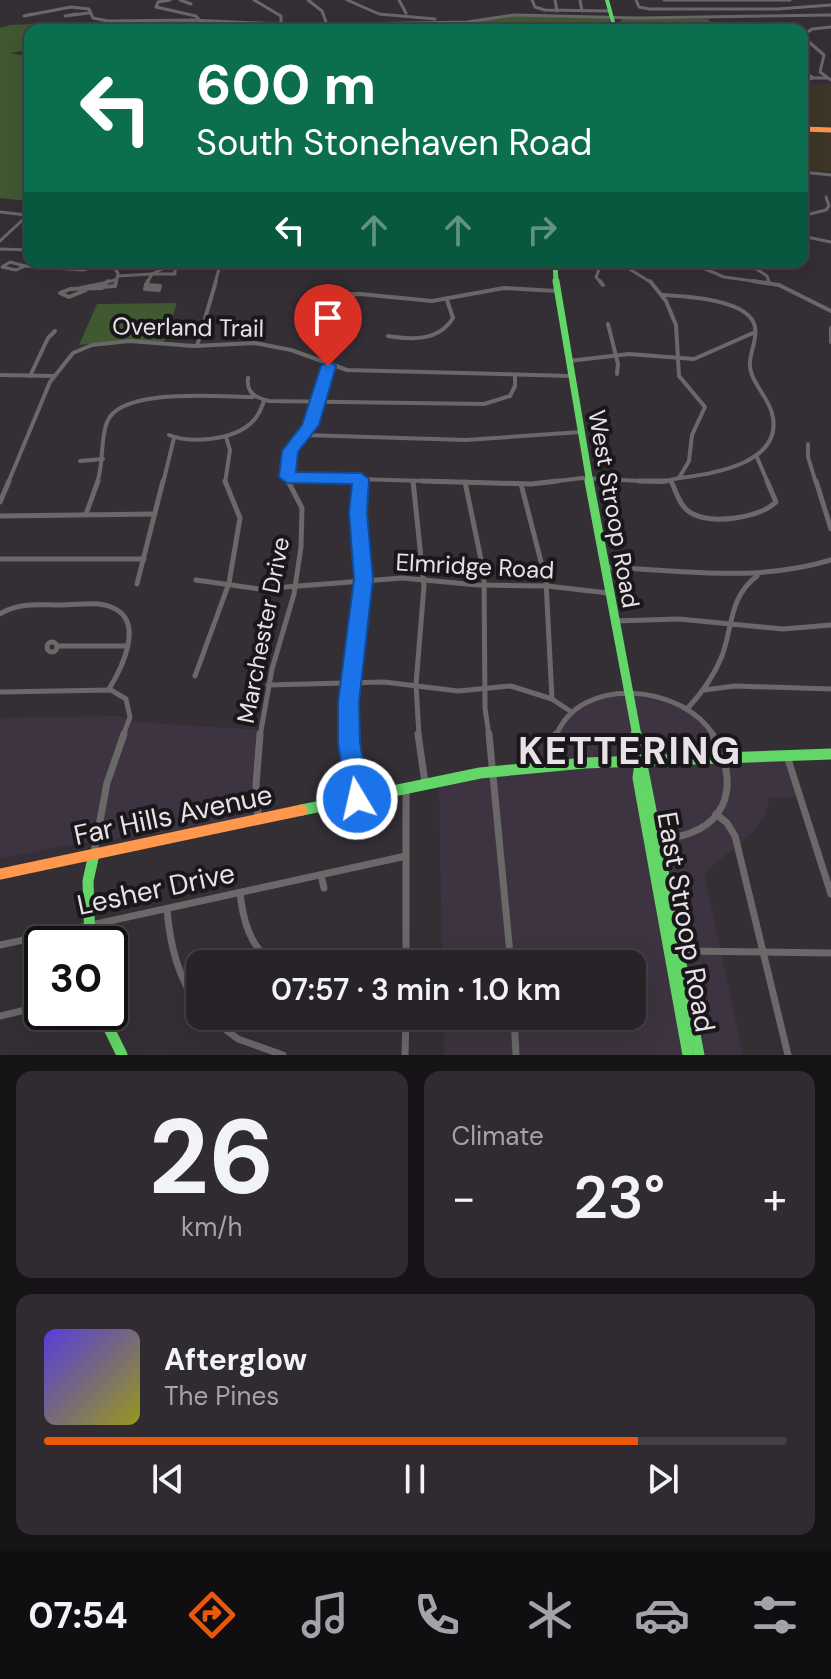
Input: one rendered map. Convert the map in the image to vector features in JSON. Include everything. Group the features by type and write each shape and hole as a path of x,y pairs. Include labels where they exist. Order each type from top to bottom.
{"main road":[{"path":"607,0 610,24"},
{"path":"808,128 831,129"},
{"name":"West Stroop Road","path":"555,268 608,593 640,761"},
{"name":"Far Hills Avenue","path":"0,874 495,771 551,765 831,754"},
{"name":"East Stroop Road","path":"640,761 659,839 699,1055"},
{"name":"East Stroop Road","path":"640,761 638,778 688,1055"},
{"path":"89,926 88,881 94,854"},
{"path":"110,1030 122,1055"}],"street":[{"path":"170,0 157,3 156,7 176,14 196,16 200,21"},
{"path":"180,0 191,4"},
{"path":"254,0 281,16 281,24"},
{"path":"308,0 322,11 327,24"},
{"path":"347,0 379,14 407,14 446,21"},
{"path":"399,0 407,14"},
{"path":"532,0 535,7 557,11 611,14"},
{"path":"555,0 557,11"},
{"path":"580,0 582,11"},
{"path":"636,0 640,8 756,9 831,5"},
{"path":"664,0 790,0"},
{"path":"750,0 763,18"},
{"path":"71,2 74,7"},
{"path":"32,14 74,7 88,9 89,14"},
{"path":"76,14 89,14 108,21 267,24"},
{"path":"357,24 467,22 516,14 763,18 831,15"},
{"path":"223,20 238,22"},
{"path":"808,32 831,27"},
{"path":"808,41 828,60 820,71 829,79"},
{"path":"820,51 829,49"},
{"path":"808,74 814,78"},
{"path":"808,80 829,79"},
{"path":"808,173 831,175"},
{"path":"808,214 826,210 829,206 826,197"},
{"path":"0,212 24,214"},
{"path":"0,241 24,218"},
{"path":"808,237 831,242"},
{"path":"0,249 24,250"},
{"path":"24,266 10,262 1,266 16,270 24,266"},
{"path":"67,268 88,268"},
{"path":"83,289 69,297 60,294 66,289 113,287 116,278 113,268"},
{"path":"146,285 150,275 164,268"},
{"path":"116,278 170,276 176,270 172,268"},
{"path":"197,346 219,268"},
{"path":"600,268 596,277 603,285"},
{"path":"631,268 645,276 662,295 676,328 681,381 706,409 695,428 689,461 679,478"},
{"path":"703,268 724,277 769,282 831,311"},
{"path":"755,268 769,278 769,282"},
{"path":"358,294 334,303 325,299 333,295 358,294 447,300 504,288 557,291"},
{"path":"328,366 304,435 290,451 287,477 521,484 589,478 671,481 724,470 756,455 771,435 773,420 749,365 753,333 751,320 730,305 662,295"},
{"path":"388,336 425,337 444,330 453,318 447,300"},
{"path":"608,324 617,374"},
{"path":"831,328 831,342"},
{"path":"30,376 48,338 55,331"},
{"path":"569,361 616,355 677,359 705,356 753,333"},
{"name":"Overland Trail","path":"54,376 73,353 98,343 136,341 197,346 267,344 297,352 328,366 352,370 571,376"},
{"path":"0,375 54,376 0,502"},
{"path":"86,514 103,459 108,419 119,407 131,401 156,397 254,397 264,401 491,403 512,394 515,375"},
{"path":"248,378 247,389 254,397"},
{"path":"137,584 171,437 226,437 250,422 260,412 264,401"},
{"path":"304,435 350,439 489,440 581,432"},
{"path":"195,676 229,583 240,514 226,488 231,449 226,437"},
{"path":"808,444 808,457 831,529"},
{"path":"671,481 683,505 694,514 709,517 764,512 776,502 756,455"},
{"path":"80,461 103,459"},
{"name":"Marchester Drive","path":"259,820 256,806 258,761 268,685 295,585 303,515 287,477"},
{"path":"357,799 349,742 349,683 363,579 358,513 361,479"},
{"path":"413,481 423,579 416,684 417,723 425,784"},
{"path":"465,482 478,536 485,585 483,688 495,771 510,950"},
{"path":"521,484 541,551 547,586 552,699"},
{"path":"0,516 155,514"},
{"path":"0,559 144,559"},
{"path":"604,567 757,576 804,569 831,560"},
{"path":"687,709 704,690 722,656 737,595 757,576"},
{"name":"Elmridge Road","path":"196,580 255,589 363,579 423,579 608,593"},
{"path":"0,614 24,605 110,606 127,617 121,670 109,689"},
{"path":"614,621 679,619 783,629 831,625"},
{"path":"58,646 126,646"},
{"path":"268,685 416,684 458,691 520,688 552,699 570,711"},
{"path":"704,690 735,686 831,689"},
{"path":"0,692 109,689 126,699 130,717 107,783 94,854"},
{"path":"551,765 554,734 570,711 601,696 627,693 656,696 687,709 711,729 730,770 729,788 716,814 688,834 659,839"},
{"path":"786,755 831,894"},
{"path":"406,788 406,950"},
{"path":"716,814 727,823 735,836 788,1055"},
{"name":"Lesher Drive","path":"89,926 406,856"},
{"path":"321,875 324,888"},
{"path":"240,893 248,935 257,950"},
{"path":"167,909 173,958 186,987"},
{"name":"Lesher Drive","path":"0,945 24,940"},
{"path":"680,951 831,953"},
{"path":"0,1016 24,1010"},
{"path":"226,1030 238,1039 283,1055"},
{"path":"405,1055 406,1030"},
{"path":"515,1030 516,1055"}],"shaded area":[{"path":"831,84 831,171 808,170 808,85"},
{"path":"610,694 656,696 697,716 726,758 786,755 801,797 770,797 764,818 750,835 704,873 743,1055 444,1055 443,1030 646,1030 646,950 442,950 439,781 526,767 521,734 552,741 570,711"},
{"path":"119,716 137,722 261,730 259,820 63,846 0,859 0,718"}],"green space":[{"path":"499,16 610,18 609,24 384,24 468,22"},
{"path":"622,19 708,19 712,24 619,24"},
{"path":"184,21 254,24 116,24"},
{"path":"24,24 24,51 10,53 24,56 24,201 0,198 0,28"},
{"path":"177,303 164,342 122,340 79,345 97,304"}],"traffic: fast":[{"path":"607,0 612,24"},
{"path":"555,268 607,584 699,1055"},
{"path":"302,810 480,773 585,763 831,754"},
{"path":"640,763 638,778 688,1055"},
{"path":"89,926 88,881 94,854"},
{"path":"110,1030 122,1055"}],"traffic: slow":[{"path":"808,129 831,130"},
{"path":"0,874 302,810"}],"district":[{"name":"KETTERING","path":"630,751"}],"route":[{"path":"328,366 310,425 290,451 287,477 361,479 358,513 363,579 348,702 349,742 357,799"}]}
